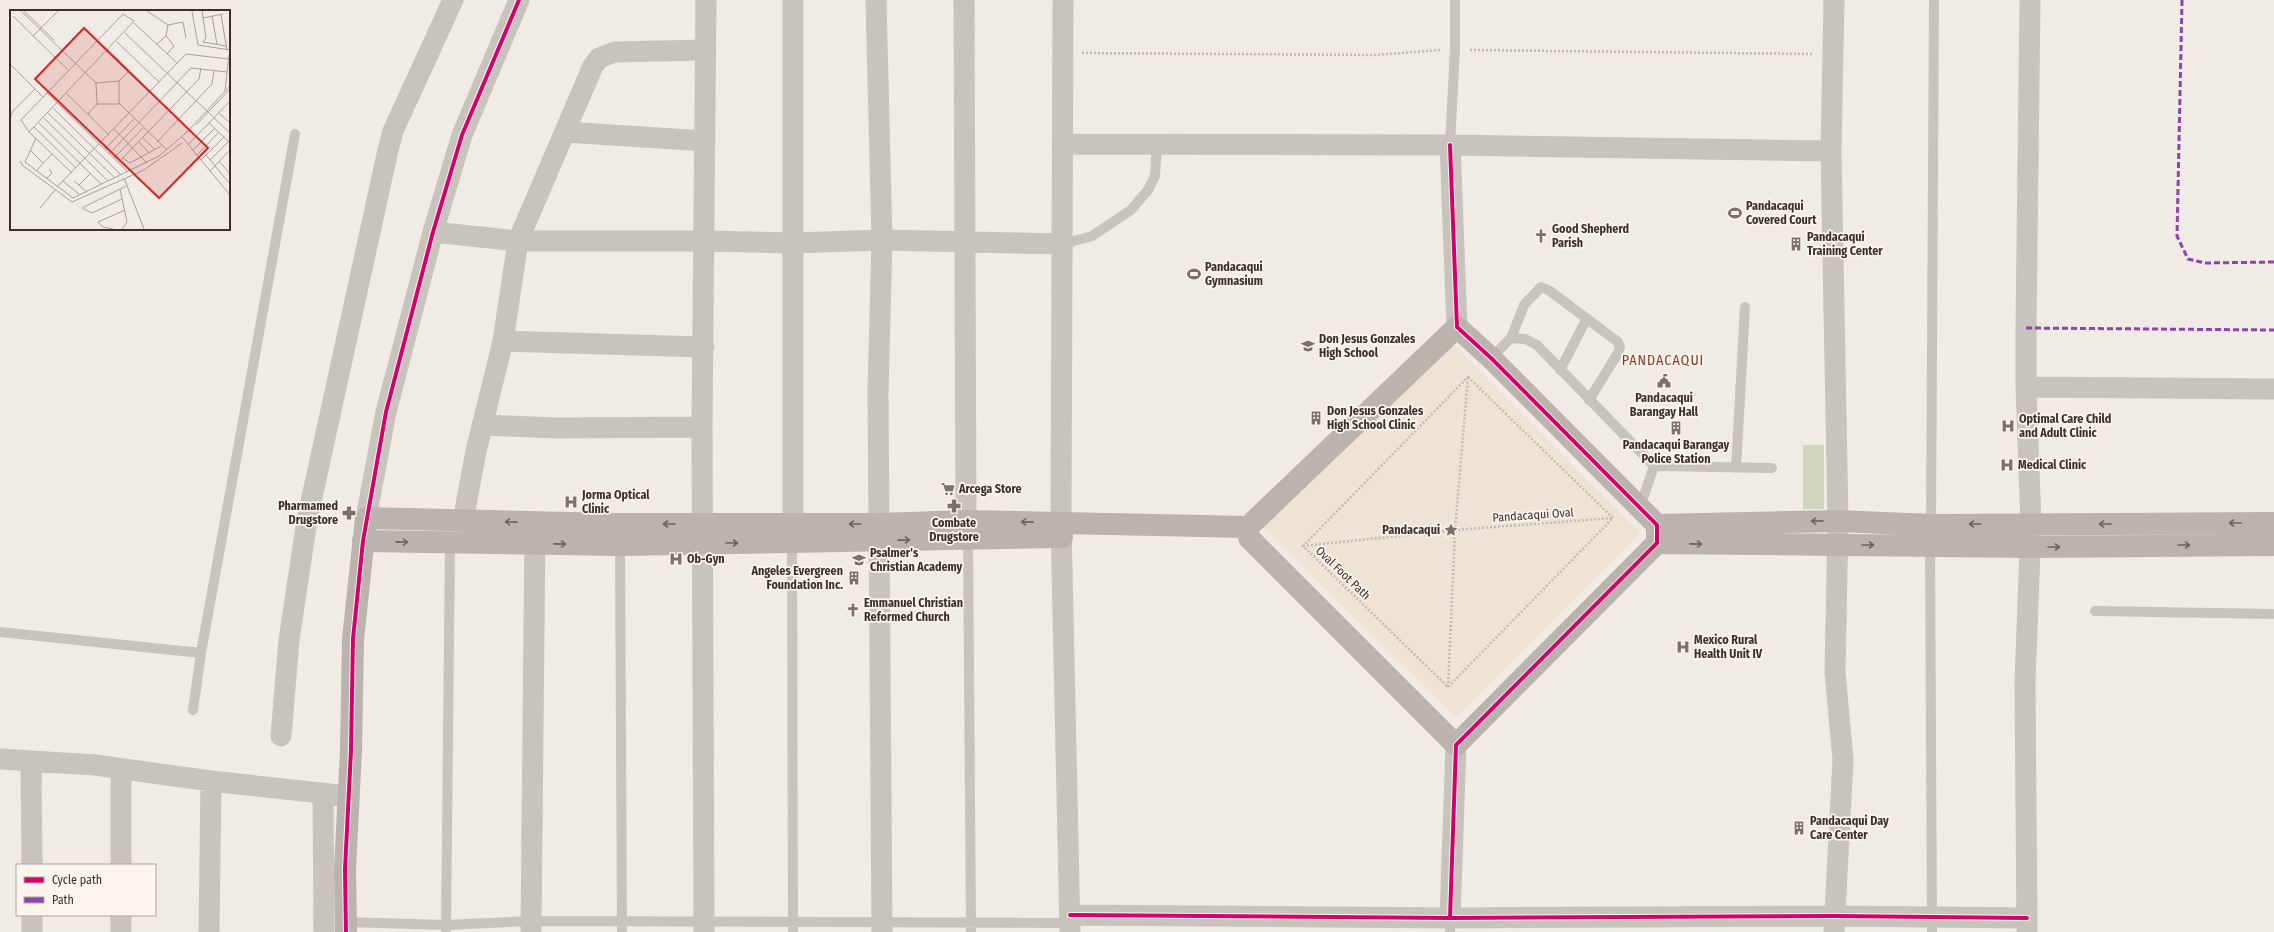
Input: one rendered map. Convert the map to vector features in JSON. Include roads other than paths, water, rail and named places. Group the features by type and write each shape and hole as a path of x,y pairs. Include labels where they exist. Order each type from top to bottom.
{"street":[{"path":"280,736 289,640 307,520 388,150 393,131 453,0"},
{"path":"324,932 348,796 353,639 366,518 386,412 433,232 462,135 520,0"},
{"path":"704,926 702,427 704,346 703,240 706,0"},
{"path":"792,534 793,0"},
{"path":"876,0 882,240 878,392 882,927"},
{"path":"964,0 967,530"},
{"path":"1063,0 1061,53 1063,244 1062,530 1070,923 1450,925 2027,925 2025,681 2031,525 2026,387 2030,0"},
{"path":"1834,0 1831,151 1838,521 1835,672 1843,760 1835,924"},
{"path":"463,521 482,425 503,340 518,241 593,66 599,58 616,52 706,50"},
{"path":"565,132 705,141"},
{"path":"1062,144 1450,145 1831,151"},
{"path":"1450,145 1457,327 1491,358 1640,508 1657,534"},
{"path":"433,232 518,241 703,240 793,243 882,240 1063,244"},
{"path":"366,518 535,522 703,533 792,534 967,530 1249,532 1457,327"},
{"path":"503,340 704,346"},
{"path":"2026,387 2274,389"},
{"path":"482,425 557,428 702,427"},
{"path":"1450,925 1456,745 1657,534 1838,521 1931,535 2030,547 2274,545"},
{"path":"531,926 535,522"},
{"path":"1657,534 1837,544 2031,525 2274,523"},
{"path":"1249,532 1456,745"},
{"path":"363,542 620,545 703,533"},
{"path":"0,759 95,765 211,781 323,792 348,796"},
{"path":"31,761 32,864"},
{"path":"121,769 121,864"},
{"path":"209,932 211,781"},
{"path":"323,792 335,870 346,927"},
{"path":"32,916 32,932"},
{"path":"121,916 121,932"}],"lane":[{"path":"1450,145 1456,49 1455,0"},
{"path":"1932,925 1931,535 1934,0"},
{"path":"193,710 201,653 295,134"},
{"path":"1063,244 1092,236 1130,210 1148,190 1155,176 1157,144"},
{"path":"1491,358 1510,338 1524,305 1541,287 1550,291 1618,342 1620,347 1618,353 1589,400"},
{"path":"1736,468 1745,307"},
{"path":"1560,370 1587,318"},
{"path":"1510,338 1525,339 1536,345 1654,466 1772,468"},
{"path":"1640,508 1654,466"},
{"path":"967,530 971,932"},
{"path":"792,534 794,927"},
{"path":"446,929 450,542"},
{"path":"620,545 622,927"},
{"path":"2094,611 2274,614"},
{"path":"0,632 201,653"},
{"path":"346,927 446,929 531,926 882,927 970,921 1070,923"}],"place":[{"name":"Pandacaqui Covered Court","path":"1735,213"},
{"name":"Good Shepherd Parish","path":"1541,236"},
{"name":"Pandacaqui Training Center","path":"1796,244"},
{"name":"Pandacaqui Gymnasium","path":"1194,274"},
{"name":"Don Jesus Gonzales High School","path":"1308,346"},
{"name":"Pandacaqui Barangay Hall","path":"1664,381"},
{"name":"Don Jesus Gonzales High School Clinic","path":"1316,418"},
{"name":"Optimal Care Child and Adult Clinic","path":"2008,426"},
{"name":"Pandacaqui Barangay Police Station","path":"1676,428"},
{"name":"Medical Clinic","path":"2007,465"},
{"name":"Arcega Store","path":"948,489"},
{"name":"Jorma Optical Clinic","path":"571,502"},
{"name":"Combate Drugstore","path":"954,506"},
{"name":"Pharmamed Drugstore","path":"349,513"},
{"name":"Pandacaqui","path":"1451,530"},
{"name":"Ob-Gyn","path":"676,559"},
{"name":"Psalmer's Christian Academy","path":"859,560"},
{"name":"Angeles Evergreen Foundation Inc.","path":"854,578"},
{"name":"Emmanuel Christian Reformed Church","path":"853,610"},
{"name":"Mexico Rural Health Unit IV","path":"1683,647"},
{"name":"Pandacaqui Day Care Center","path":"1799,828"}],"district":[{"name":"PANDACAQUI","path":"1663,360"}]}
